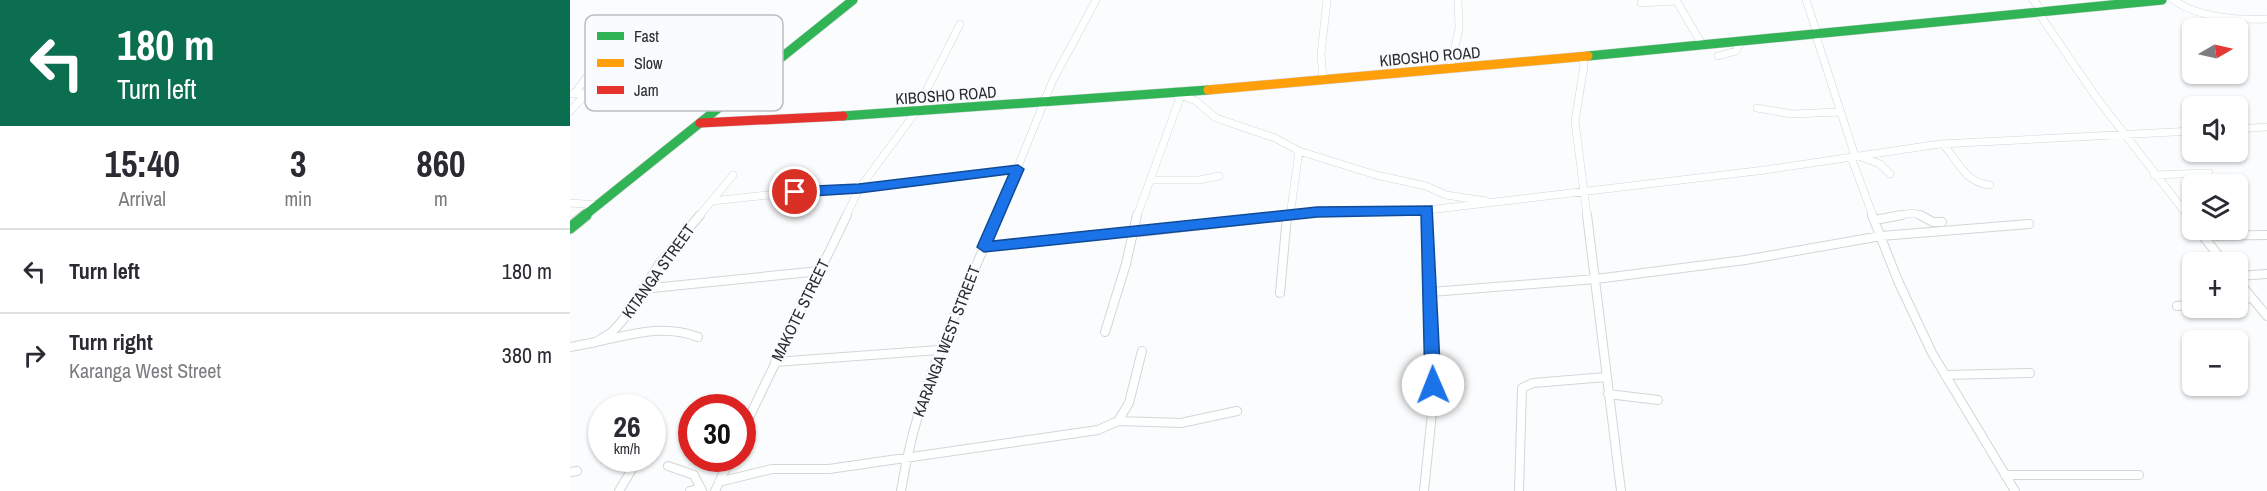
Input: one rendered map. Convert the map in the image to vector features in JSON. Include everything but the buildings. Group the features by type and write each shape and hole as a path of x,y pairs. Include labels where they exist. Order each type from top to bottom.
{"main road":[{"path":"783,56 853,0"},
{"name":"KIBOSHO ROAD","path":"700,123 915,113 1044,104 1817,36 2155,0"},
{"path":"570,228 715,111"}],"street":[{"name":"KARANGA WEST STREET","path":"901,491 905,459 914,423 939,350 1061,64 1096,0"},
{"path":"1323,80 1321,54 1328,0"},
{"path":"1450,69 1459,29 1458,0"},
{"path":"1641,3 1676,0 1703,46"},
{"path":"1806,0 1875,219 1917,321 1945,375 2015,491"},
{"path":"2033,0 2125,136 2182,210"},
{"path":"2173,0 2186,9 2202,14 2267,19"},
{"name":"MAKOTE STREET","path":"756,402 859,189 915,113 960,24"},
{"path":"1718,56 1736,51 1740,43"},
{"path":"1582,57 1584,66 1575,121 1596,279 1605,378 1621,491"},
{"path":"572,94 585,79"},
{"path":"570,111 585,95"},
{"path":"1125,97 1181,95 1196,101 1216,118 1275,138 1299,151 1376,175 1426,186 1446,195 1490,202"},
{"path":"1105,333 1138,210 1181,95"},
{"path":"1757,108 1792,114 1840,112"},
{"path":"2248,128 2267,127"},
{"path":"984,247 1344,210 1428,210 1765,170 1943,144 2182,132"},
{"path":"1943,144 1971,180 1981,185 1989,185"},
{"path":"1280,293 1288,216 1299,151"},
{"path":"1854,156 1880,165 1890,174"},
{"path":"712,201 813,190 859,189 1018,169"},
{"path":"2154,175 2209,173"},
{"name":"KITANGA STREET","path":"570,347 596,342 612,332 623,320 660,263 733,175"},
{"path":"1150,180 1199,180 1219,176"},
{"path":"570,203 598,205"},
{"path":"1424,491 1433,403 1428,210"},
{"path":"1875,219 1918,213 1929,222 1942,222"},
{"path":"1431,292 1596,279 1745,260 1881,236 2029,224"},
{"path":"2248,234 2267,235"},
{"path":"2207,240 2216,252"},
{"path":"642,289 820,271"},
{"path":"2248,275 2267,274"},
{"path":"2248,294 2267,316"},
{"path":"2177,306 2182,305"},
{"path":"596,342 671,329 686,331 698,337"},
{"path":"775,362 939,350"},
{"path":"1118,421 1129,403 1142,351"},
{"path":"1945,375 2031,372"},
{"path":"1519,491 1522,388 1533,383 1605,378"},
{"path":"1608,394 1658,400"},
{"path":"717,487 772,469 829,470 1019,440 1072,435 1098,430 1118,421 1181,423 1237,411"},
{"path":"668,466 694,474 702,490 690,491"},
{"path":"619,491 630,472"},
{"path":"717,487 724,472"},
{"path":"2005,475 2139,475"}],"traffic: fast":[{"path":"783,56 853,0"},
{"path":"1588,56 2162,0"},
{"path":"843,116 1208,90"},
{"path":"570,228 715,111"}],"traffic: slow":[{"path":"1208,90 1588,56"}],"traffic: jam":[{"path":"700,123 843,116"}],"route":[{"path":"795,192 859,189 1018,169 984,247 1317,212 1428,210 1433,385"}]}
